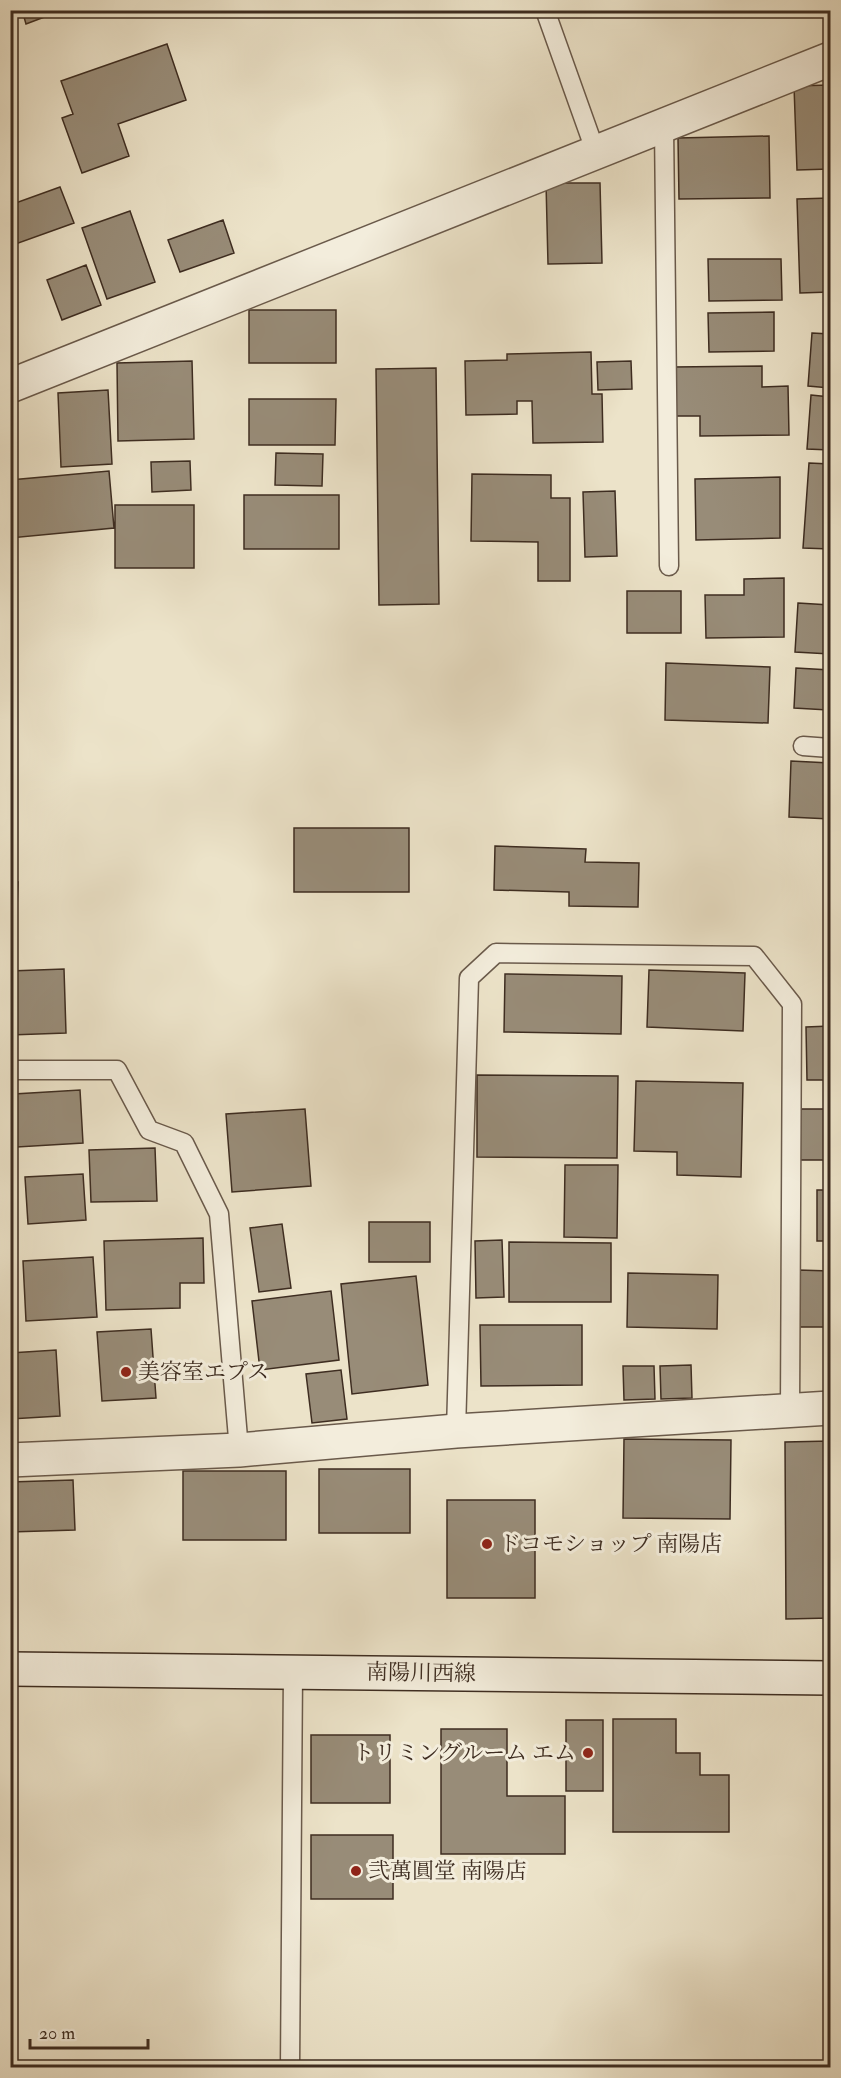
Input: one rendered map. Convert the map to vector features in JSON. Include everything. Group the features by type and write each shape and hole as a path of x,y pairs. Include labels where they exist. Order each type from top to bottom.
{"street":[{"path":"10,386 831,58"},
{"path":"10,1460 238,1450 456,1431 831,1408"},
{"name":"南陽川西線","path":"10,1669 831,1678"}],"lane":[{"path":"545,10 596,153"},
{"path":"664,126 669,566"},
{"path":"803,746 831,748"},
{"path":"456,1431 469,978 496,953 754,956 792,1004 790,1411"},
{"path":"10,1070 117,1070 150,1130 184,1143 219,1214 238,1450"},
{"path":"290,2067 293,1671"}],"building":[{"path":"22,10 63,10 26,24"},
{"path":"167,44 186,100 118,124 129,156 82,173 62,118 73,114 61,81"},
{"path":"830,85 830,169 797,170 794,86"},
{"path":"769,136 770,198 679,199 678,138"},
{"path":"546,183 600,183 602,263 548,264"},
{"path":"60,187 74,223 10,246 10,205"},
{"path":"830,198 830,292 800,293 797,199"},
{"path":"130,211 155,282 107,299 82,228"},
{"path":"223,220 234,253 180,272 168,240"},
{"path":"708,259 781,259 782,300 709,301"},
{"path":"86,265 101,305 62,320 47,280"},
{"path":"249,310 336,310 336,363 249,363"},
{"path":"774,312 774,351 709,352 708,313"},
{"path":"812,333 830,334 830,388 808,386"},
{"path":"591,352 592,394 602,394 603,442 533,443 532,401 517,401 517,414 466,415 465,361 507,360 507,354"},
{"path":"192,361 194,439 118,441 117,363"},
{"path":"631,361 632,389 598,390 597,362"},
{"path":"762,366 762,387 788,386 789,435 700,436 700,416 675,416 673,367"},
{"path":"436,368 439,604 379,605 376,369"},
{"path":"108,390 112,464 61,467 58,393"},
{"path":"811,395 830,397 830,450 807,449"},
{"path":"249,399 336,399 335,445 249,445"},
{"path":"276,453 323,454 322,486 275,485"},
{"path":"190,461 191,490 152,492 151,462"},
{"path":"809,463 830,464 830,549 803,548"},
{"path":"109,471 114,528 10,538 10,480"},
{"path":"472,474 551,475 551,498 570,498 570,581 538,581 538,542 471,541"},
{"path":"780,477 780,538 696,540 695,479"},
{"path":"615,491 617,556 585,557 583,492"},
{"path":"244,495 339,495 339,549 244,549"},
{"path":"115,505 194,505 194,568 115,568"},
{"path":"784,578 784,637 706,638 705,595 744,595 744,579"},
{"path":"627,591 681,591 681,633 627,633"},
{"path":"798,603 830,605 830,654 795,652"},
{"path":"666,663 770,667 768,723 665,720"},
{"path":"796,668 830,670 828,710 794,708"},
{"path":"791,761 830,763 830,819 789,817"},
{"path":"294,828 409,828 409,892 294,892"},
{"path":"495,846 586,849 585,862 639,863 638,907 569,906 569,892 494,890"},
{"path":"10,882 18,882 16,937 10,937"},
{"path":"64,969 66,1033 10,1035 10,971"},
{"path":"649,970 745,973 743,1031 647,1027"},
{"path":"505,974 622,976 621,1034 504,1032"},
{"path":"830,1026 830,1080 807,1080 806,1027"},
{"path":"477,1075 618,1076 617,1158 477,1157"},
{"path":"636,1081 743,1083 741,1177 677,1175 677,1152 634,1151"},
{"path":"80,1090 83,1143 17,1147 14,1094"},
{"path":"305,1109 311,1186 232,1192 226,1114"},
{"path":"797,1109 830,1109 830,1160 797,1160"},
{"path":"155,1148 157,1201 91,1202 89,1150"},
{"path":"565,1165 618,1165 617,1238 564,1237"},
{"path":"83,1174 86,1220 28,1224 25,1177"},
{"path":"817,1190 830,1190 830,1241 817,1241"},
{"path":"369,1222 430,1222 430,1262 369,1262"},
{"path":"282,1224 291,1288 259,1292 250,1228"},
{"path":"203,1238 204,1283 180,1283 180,1308 106,1310 104,1241"},
{"path":"502,1240 504,1297 476,1298 475,1241"},
{"path":"509,1242 611,1243 611,1302 509,1302"},
{"path":"93,1257 97,1317 26,1321 23,1261"},
{"path":"798,1270 830,1271 830,1327 798,1327"},
{"path":"628,1273 718,1275 717,1329 627,1327"},
{"path":"416,1276 428,1385 352,1394 341,1284"},
{"path":"331,1291 339,1360 260,1370 252,1301"},
{"path":"480,1325 582,1325 582,1385 481,1386"},
{"path":"151,1329 156,1398 102,1401 97,1332"},
{"path":"56,1350 60,1416 10,1419 10,1353"},
{"path":"691,1365 692,1398 661,1399 660,1366"},
{"path":"623,1366 654,1366 655,1399 624,1400"},
{"path":"341,1370 347,1419 312,1423 306,1374"},
{"path":"624,1439 731,1440 730,1519 623,1518"},
{"path":"830,1441 830,1618 786,1619 785,1442"},
{"path":"319,1469 410,1469 410,1533 319,1533"},
{"path":"183,1471 286,1471 286,1540 183,1540"},
{"path":"73,1480 75,1530 10,1532 10,1482"},
{"path":"447,1500 535,1500 535,1598 447,1598"},
{"path":"613,1719 676,1719 676,1753 700,1753 700,1775 729,1775 729,1832 613,1832"},
{"path":"566,1720 603,1720 603,1791 566,1791"},
{"path":"441,1729 507,1729 507,1796 565,1796 565,1854 441,1854"},
{"path":"311,1735 390,1735 390,1803 311,1803"},
{"path":"311,1835 393,1835 393,1899 311,1899"}],"place":[{"name":"美容室エプス","path":"126,1372"},
{"name":"ドコモショップ 南陽店","path":"487,1544"},
{"name":"トリミングルーム エム","path":"588,1753"},
{"name":"弐萬圓堂 南陽店","path":"356,1871"}]}
